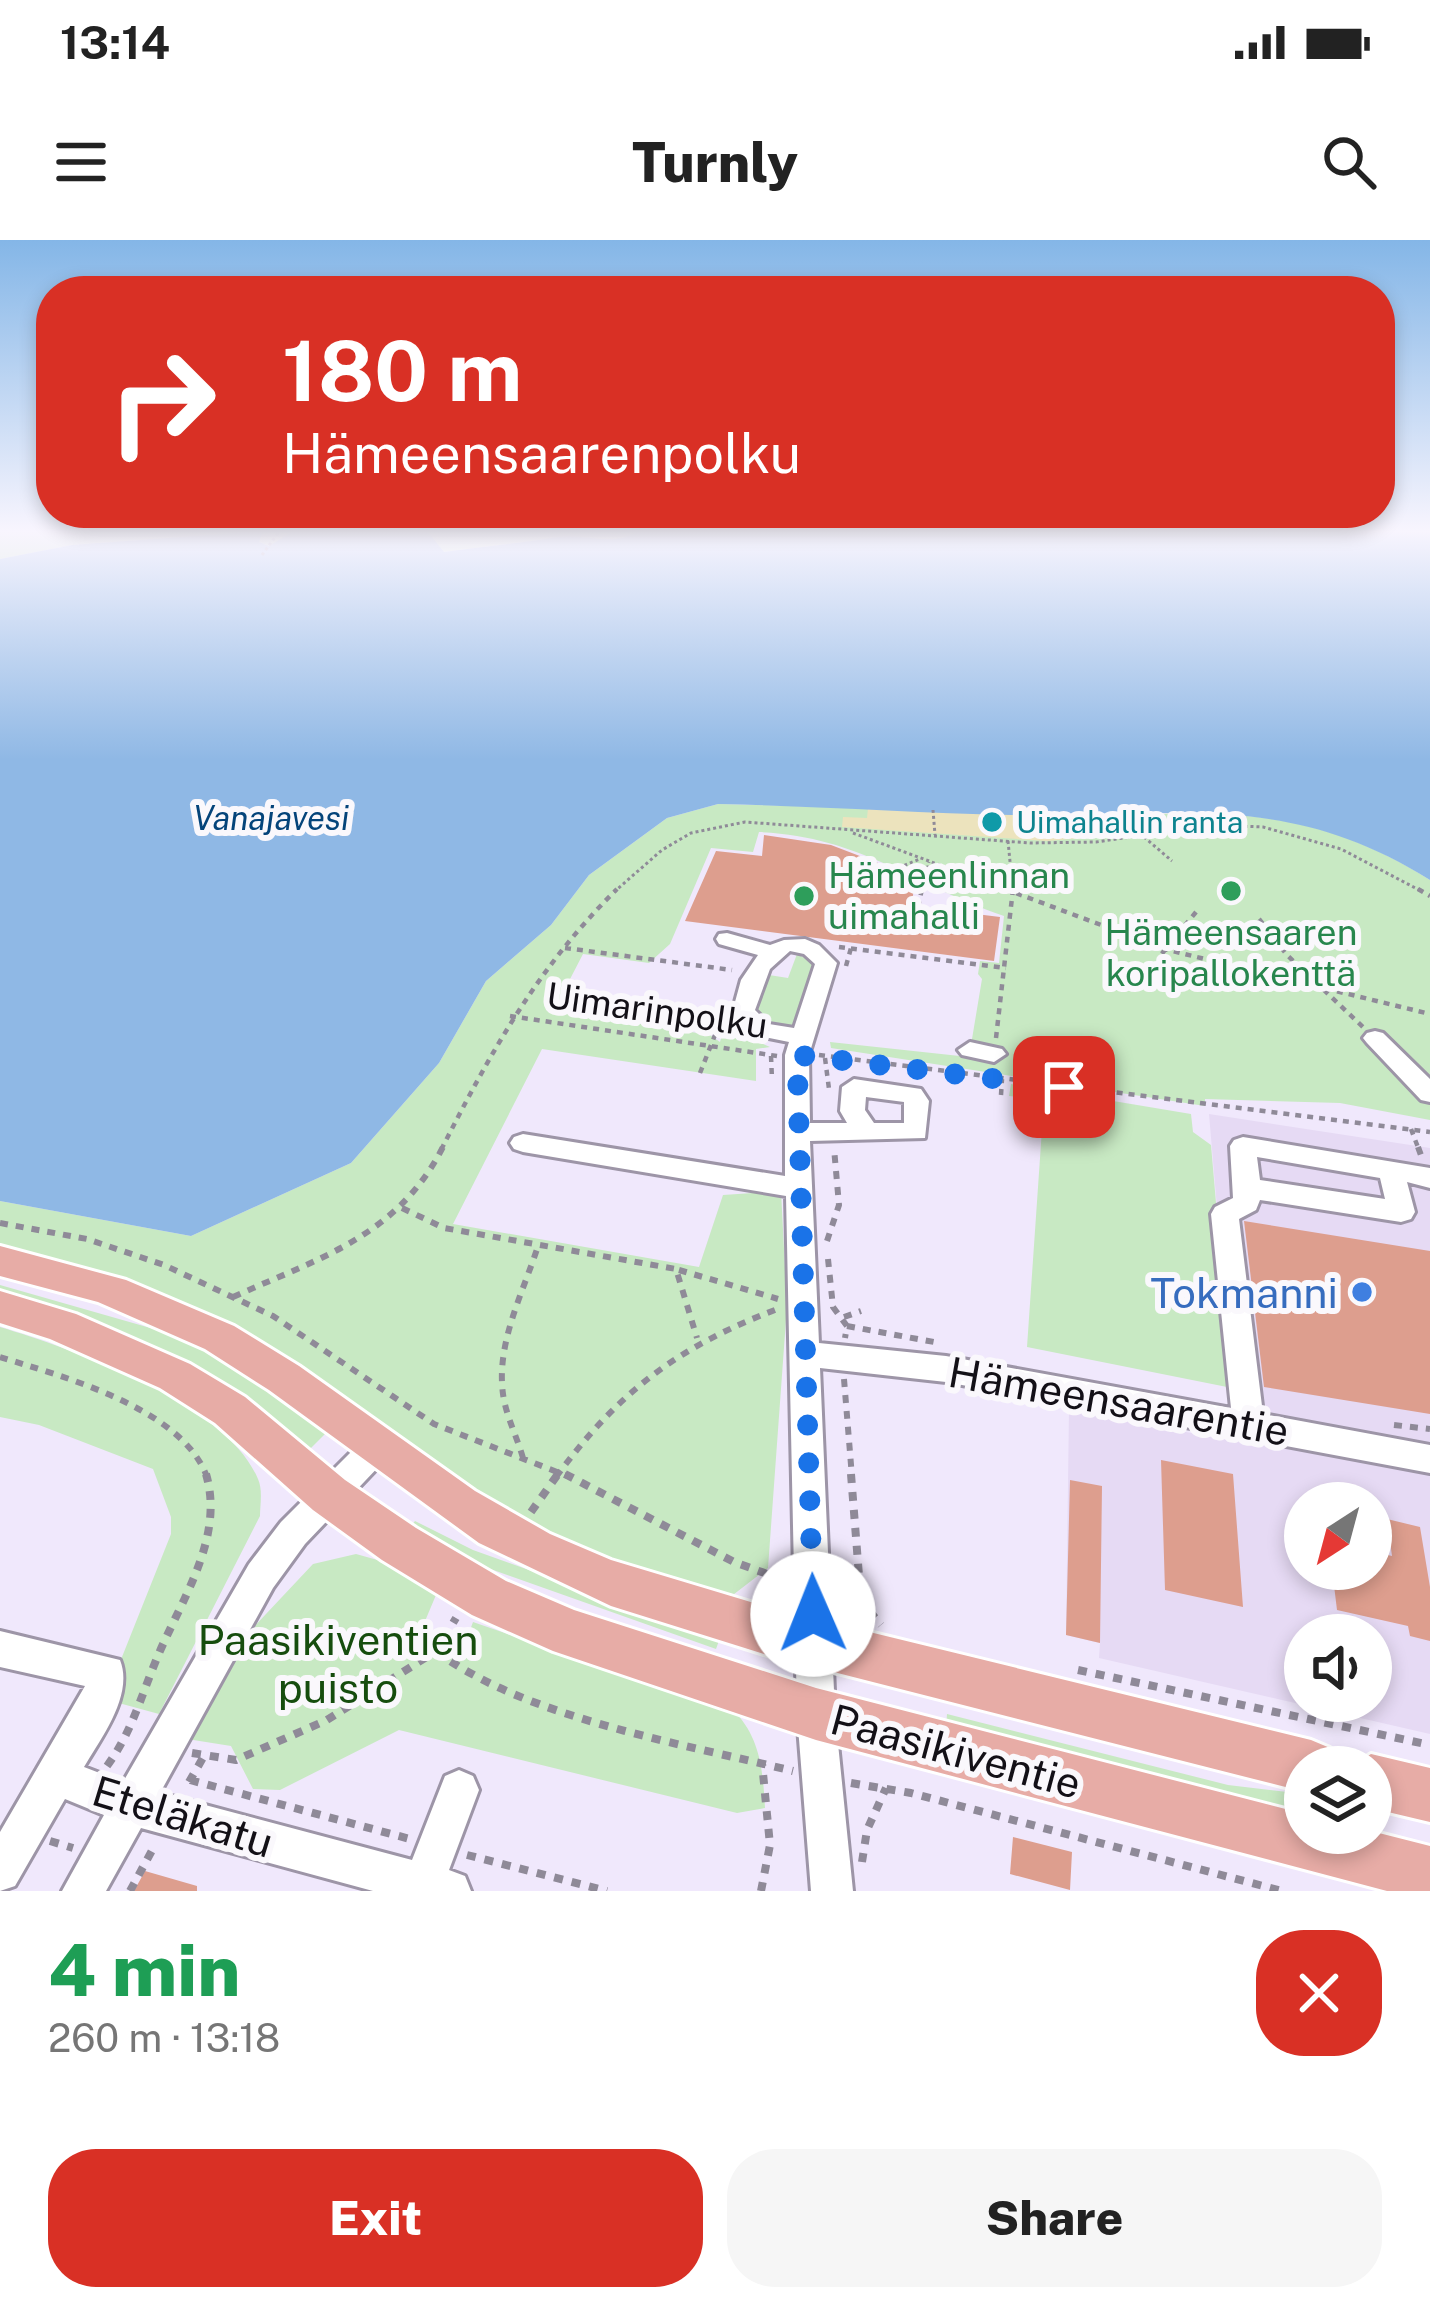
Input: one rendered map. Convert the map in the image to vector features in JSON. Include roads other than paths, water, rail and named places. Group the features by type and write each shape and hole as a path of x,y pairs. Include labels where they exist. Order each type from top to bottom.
{"main road":[{"name":"Paasikiventie","path":"0,1261 97,1288 222,1340 282,1376 374,1450 484,1525 571,1567 676,1608 1284,1760"},
{"name":"Paasikiventie","path":"0,1307 62,1326 175,1376 230,1410 329,1495 489,1598 571,1634 815,1714 1430,1874"},
{"path":"1392,1786 1430,1795"}],"street":[{"path":"727,939 770,952"},
{"path":"748,1021 738,983 770,952 787,946 808,948 826,963 797,1132 798,1188 808,1307 818,1778 848,1884"},
{"path":"716,1020 748,1021 808,1049"},
{"path":"1375,1038 1430,1094"},
{"path":"797,1132 916,1132 912,1095 854,1087 852,1111 866,1131"},
{"path":"523,1143 798,1188"},
{"path":"1248,1424 1225,1214 1246,1203 1243,1146 1391,1170 1428,1171"},
{"path":"1247,1188 1401,1212 1391,1170"},
{"name":"Hämeensaarentie","path":"806,1354 842,1354 1430,1459"},
{"path":"92,1874 261,1576 374,1450"},
{"path":"0,1649 107,1672 98,1706 0,1871"},
{"name":"Eteläkatu","path":"56,1776 130,1805 437,1874"},
{"path":"437,1874 459,1790"}],"water":[{"name":"Vanajavesi","path":"0,606 1430,606 1430,880 1377,851 1276,820 1176,813 1012,815 718,804 667,818 589,875 551,925 486,981 439,1063 351,1163 191,1236 0,1201"}],"place":[{"name":"Uimahallin ranta","path":"992,822"},
{"name":"Hämeensaaren koripallokenttä","path":"1231,891"},
{"name":"Hämeenlinnan uimahalli","path":"804,896"},
{"name":"Tokmanni","path":"1362,1292"}],"park label":[{"name":"Paasikiventien puisto","path":"338,1663"}]}
